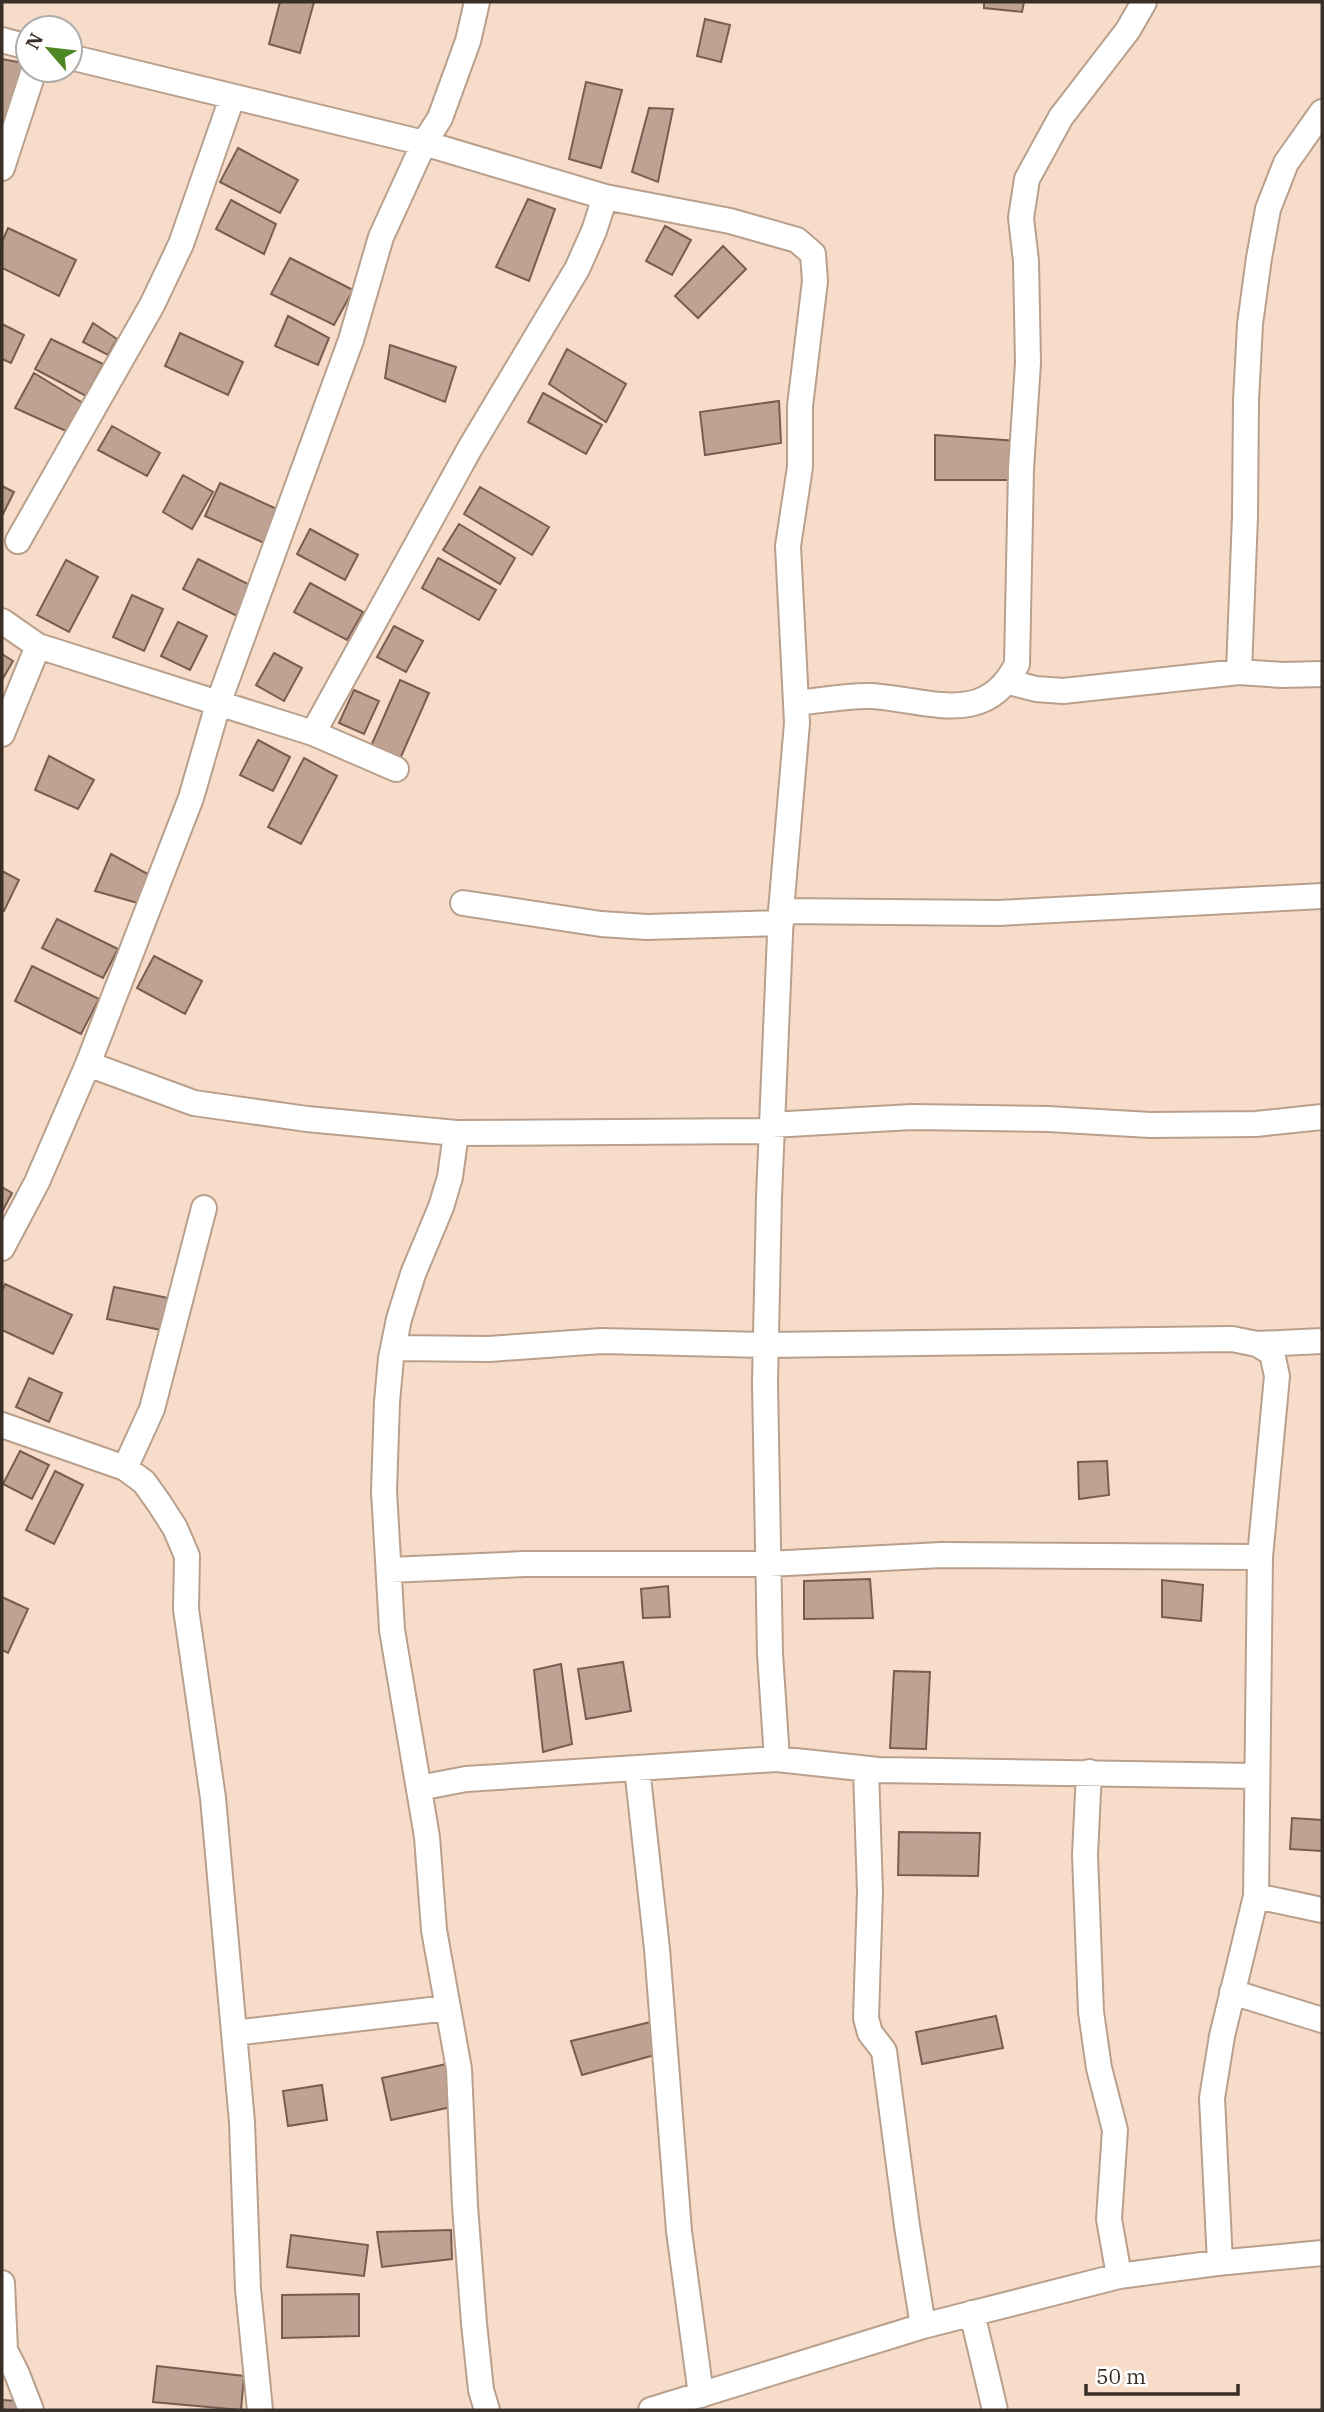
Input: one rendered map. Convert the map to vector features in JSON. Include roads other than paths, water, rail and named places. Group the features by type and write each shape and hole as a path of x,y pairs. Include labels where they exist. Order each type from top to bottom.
{"street":[{"path":"2,1248 37,1182 88,1063 191,798 219,701 351,340 381,237 424,143 440,118 468,41 477,2"},
{"path":"796,703 870,696 940,705 971,705 993,695 1009,682 1017,664 1021,469 1028,363 1026,261 1021,218 1027,179 1060,117 1128,30 1144,2"},
{"path":"84,61 424,143 605,197 730,221 797,240 813,254 815,281 800,406 800,467 788,546 796,703 794,773 781,917 771,1128 766,1345 768,1564 770,1654 777,1759"},
{"path":"2,168 29,84"},
{"path":"18,541 152,305 181,244 232,98"},
{"path":"1239,672 1246,401 1250,324 1259,258 1268,209 1286,163 1322,112"},
{"path":"313,733 470,448 577,270 605,197"},
{"path":"2,621 38,646 219,701 313,733 396,769"},
{"path":"2,734 38,646"},
{"path":"1009,682 1036,689 1063,691 1239,672 1322,674"},
{"path":"463,903 601,924 647,927 781,917 998,913 1322,896"},
{"path":"88,1063 194,1103 307,1119 456,1133 771,1128 912,1117 1048,1119 1150,1125 1256,1124 1322,1117"},
{"path":"456,1133 450,1177 441,1207 413,1274 393,1348 387,1402 384,1491 392,1630 427,1837 434,1930 459,2069 464,2206 481,2390 487,2410"},
{"path":"125,1468 152,1409 204,1208"},
{"path":"393,1348 489,1349 602,1341 766,1345 1220,1339 1257,1344 1322,1341"},
{"path":"1220,2263 1212,2098 1222,2036 1256,1896 1260,1557 1277,1376 1272,1353 1257,1344"},
{"path":"2,1425 125,1468 144,1482 159,1503 176,1528 187,1556 186,1609 214,1798 242,2122 248,2289 260,2410"},
{"path":"388,1570 525,1564 768,1564 941,1555 1260,1557"},
{"path":"419,1788 466,1779 777,1759 866,1769 1256,1776"},
{"path":"637,1768 657,1949 679,2231 701,2395"},
{"path":"866,1769 870,1892 866,2018 870,2033 884,2051 923,2326"},
{"path":"1089,1772 1085,1855 1091,2012 1099,2068 1115,2130 1109,2219 1119,2276"},
{"path":"1256,1896 1322,1910"},
{"path":"1232,1992 1322,2020"},
{"path":"234,2034 449,2008"},
{"path":"651,2410 923,2326 1119,2276 1322,2253"},
{"path":"2,2283 5,2350 31,2410"},
{"path":"972,2313 995,2410"}]}
